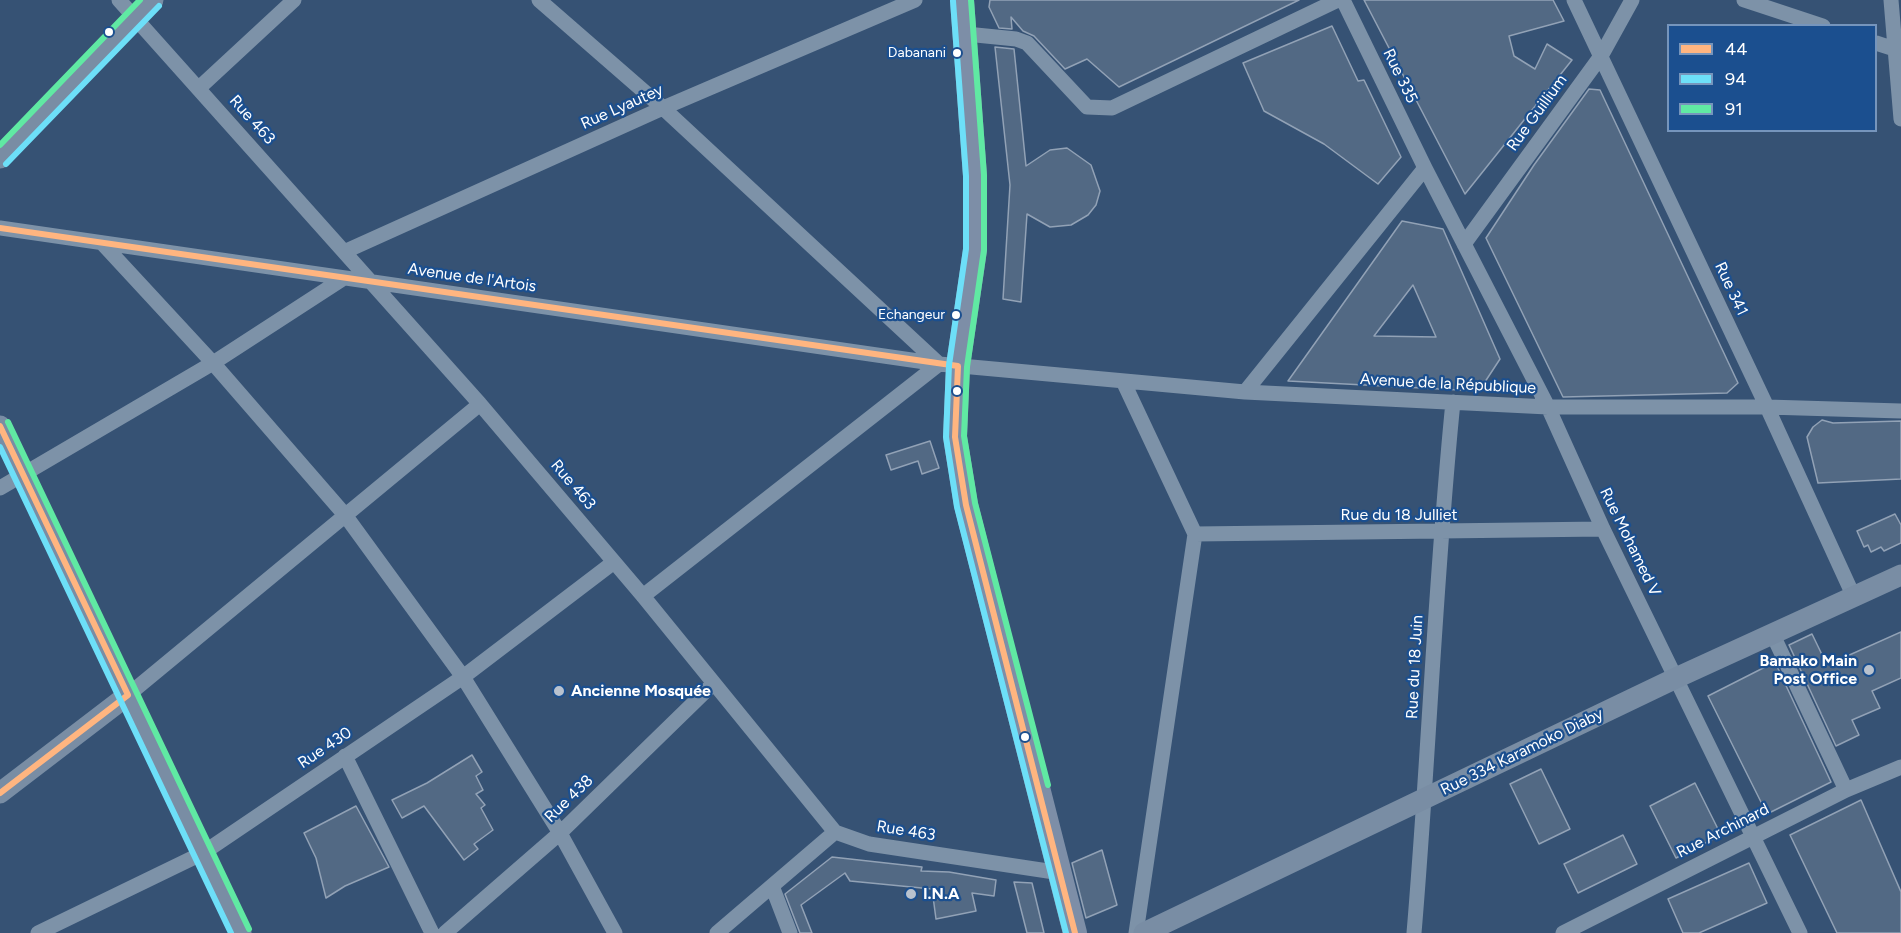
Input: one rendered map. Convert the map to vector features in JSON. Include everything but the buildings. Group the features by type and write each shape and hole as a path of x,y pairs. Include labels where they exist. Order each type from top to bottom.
{"main road":[{"path":"962,0 975,176 975,250 949,365 955,437 966,505 1075,933"}],"street":[{"name":"Rue 463","path":"118,0 374,282 480,404 643,596 835,832 869,844 1061,873"},
{"path":"0,158 153,0"},
{"path":"199,88 294,0"},
{"path":"539,0 949,365 643,596"},
{"name":"Rue Lyautey","path":"346,251 663,108 915,0"},
{"path":"966,34 1017,39 1027,43 1087,107 1112,108 1338,0"},
{"name":"Rue 335","path":"1343,0 1425,168"},
{"name":"Rue 341","path":"1574,0 1767,407 1853,595"},
{"name":"Rue Guillium","path":"1464,244 1601,56 1632,0"},
{"path":"1744,0 1817,24"},
{"path":"1891,0 1898,50 1901,119"},
{"path":"1877,44 1898,50"},
{"path":"1245,392 1425,168"},
{"name":"Rue Mohamed V","path":"1425,168 1548,407 1603,529 1800,933"},
{"name":"Avenue de l'Artois","path":"0,228 949,365 995,369"},
{"path":"102,243 213,363 345,515 463,677 560,833 615,933"},
{"path":"0,488 213,363 344,278"},
{"name":"Avenue de la République","path":"995,369 1245,392 1548,407 1767,407 1901,411"},
{"path":"1123,381 1195,534 1136,933"},
{"name":"Rue du 18 Juin","path":"1413,933 1425,798 1440,533 1453,402"},
{"path":"0,793 128,694 480,404"},
{"path":"0,426 241,933"},
{"name":"Rue du 18 Julliet","path":"1195,534 1440,533 1603,529"},
{"name":"Rue 430","path":"38,933 203,853 463,677 614,562"},
{"name":"Rue 334 Karamoko Diaby","path":"1144,933 1676,678 1901,575"},
{"path":"1772,633 1846,790"},
{"name":"Rue 438","path":"445,933 560,833 713,684"},
{"path":"345,756 432,933"},
{"name":"Rue Archinard","path":"1563,933 1754,835 1846,790 1901,767"},
{"path":"717,933 835,832"},
{"path":"772,886 790,933"}],"transit line":[{"name":"91","path":"0,145 140,0"},
{"name":"91","path":"971,0 984,175 984,250 967,367 964,436 975,503 1048,785"},
{"name":"94","path":"953,1 966,176 966,249 949,365 946,437 957,507 1066,933"},
{"name":"94","path":"6,164 159,6"},
{"name":"44","path":"0,228 958,366 955,437 966,505 1075,933"},
{"name":"91","path":"8,422 249,929"},
{"name":"44","path":"0,426 128,695 0,793"},
{"name":"94","path":"0,447 231,933"}],"place":[{"name":"Dabanani","path":"957,53"},
{"name":"Echangeur","path":"956,315"},
{"name":"Bamako Main Post Office","path":"1869,670"},
{"name":"Ancienne Mosquée","path":"559,691"},
{"name":"I.N.A","path":"911,894"}]}
